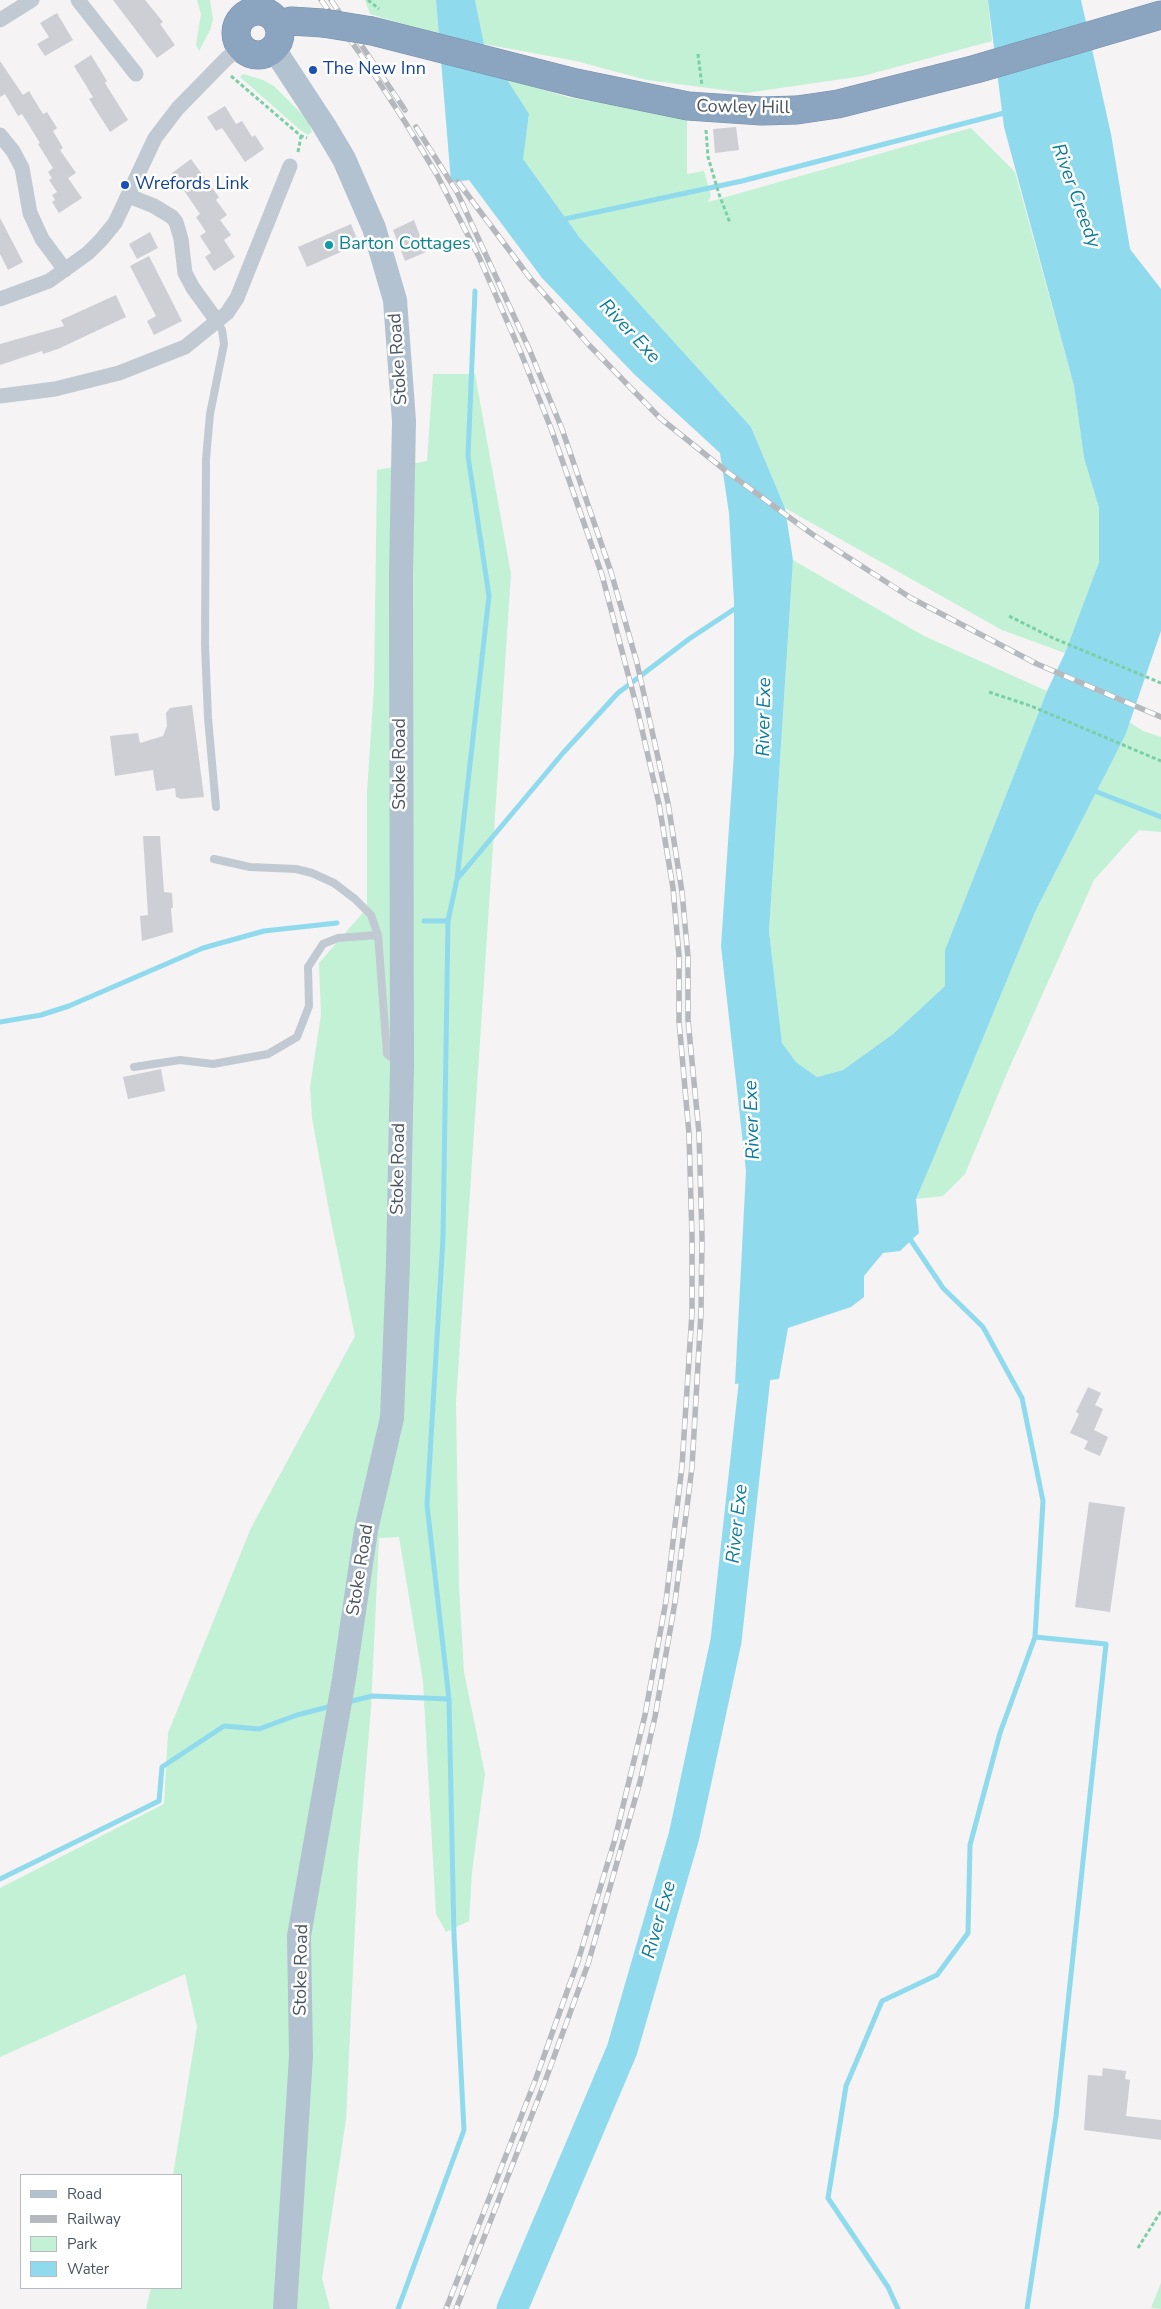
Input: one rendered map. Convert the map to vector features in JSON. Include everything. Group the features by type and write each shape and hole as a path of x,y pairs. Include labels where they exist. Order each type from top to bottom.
{"highway":[{"path":"244,6 270,14 276,37 261,55 254,55 241,47 237,41 236,28 244,6"},
{"name":"Cowley Hill","path":"276,37 291,21 323,23 372,32 576,83 688,106 762,111 819,107 976,68 1161,15"}],"main road":[{"name":"Stoke Road","path":"276,37 344,159 374,228 392,284 398,320 404,421 401,575 402,1065 398,1262 392,1418 366,1530 343,1689 299,1936 302,2056 286,2309"}],"street":[{"path":"0,20 32,0"},
{"path":"78,0 136,74"},
{"path":"0,299 31,289 64,270 88,253 101,240 115,223 155,138 178,108 219,66 241,47"},
{"path":"0,134 13,151 22,168 30,213 42,239 64,270"},
{"path":"0,396 55,389 119,373 185,347 227,313 237,298 290,166"},
{"path":"129,196 154,206 176,222 181,239 185,273 193,288 217,321"}],"lane":[{"path":"216,807 208,718 205,636 206,459 210,414 224,344 222,330 217,321"},
{"path":"214,859 250,867 296,869 312,873 334,884 355,899 371,915 378,935 387,1054 395,1062 402,1065"},
{"path":"134,1067 180,1060 213,1064 268,1054 297,1037 308,1006 308,967 323,944 338,938 378,935"}],"path":[{"path":"368,0 375,7 373,0"},
{"path":"698,54 705,108 708,157 714,180 730,223"},
{"path":"219,66 301,136 308,138 325,127"},
{"path":"1009,616 1053,638 1161,684"},
{"path":"989,692 1031,706 1161,761"},
{"path":"1138,2248 1161,2210"}],"green space":[{"path":"197,0 210,0 213,20 199,51 196,45 201,14"},
{"path":"365,0 436,0 439,35 370,14"},
{"path":"475,0 988,0 992,41 863,76 746,93 647,80 576,61 484,44"},
{"path":"243,74 263,80 274,86 308,120 312,132 308,135 299,129 240,77"},
{"path":"503,77 567,97 687,117 687,174 704,171 711,196 708,202 971,128 1015,172 1074,386 1084,458 1099,508 1099,562 1065,653 1002,630 785,508 751,427 580,238 522,159 529,115"},
{"path":"433,374 475,374 511,574 456,1403 459,1587 464,1672 485,1774 472,1872 469,1921 446,1932 436,1914 423,1681 399,1537 379,1538 371,1708 358,1862 346,2120 322,2278 330,2309 146,2309 151,2289 182,2289 182,2174 173,2174 197,2027 185,1974 0,2057 0,1888 164,1804 168,1733 251,1528 355,1336 312,1118 310,1087 321,1015 319,963 367,908 367,792 374,687 377,470 427,461"},
{"path":"793,560 924,636 1047,691 945,950 945,986 893,1034 843,1070 817,1077 796,1062 782,1043 769,931"},
{"path":"1129,722 1143,731 1161,737 1161,832 1139,830 1094,880 1007,1073 965,1174 943,1196 916,1199 1035,912 1125,736"},
{"path":"1161,2283 1161,2309 1151,2308"}],"water":[{"name":"River Creedy","path":"436,0 475,0 484,44 529,114 523,159 580,238 751,427 785,508 793,560 769,931 782,1043 796,1062 817,1077 843,1070 893,1034 945,986 945,950 1047,691 1065,653 1099,562 1099,508 1084,458 1074,386 1004,127 988,0 1081,0 1111,134 1130,249 1161,289 1161,631 1125,736 1035,912 916,1199 919,1233 900,1251 883,1253 864,1276 864,1297 851,1307 788,1328 779,1379 735,1384 746,1171 721,946 734,753 734,602 729,513 720,453 634,374 542,278 469,180 451,182"}],"building":[{"path":"113,0 145,0 163,22 160,24 175,45 157,58"},
{"path":"57,13 73,40 45,56 37,44 49,37 40,23"},
{"path":"91,55 107,81 105,83 128,120 110,132 89,99 93,97 74,66"},
{"path":"0,61 23,95 29,91 43,114 47,112 57,128 53,131 63,148 60,150 76,173 68,178 82,198 59,213 52,202 55,200 52,195 57,192 49,180 52,178 48,172 53,168 22,114 18,116 5,94 0,97"},
{"path":"225,106 236,124 242,121 252,137 255,135 264,149 245,162 222,128 216,131 207,117"},
{"path":"736,127 739,150 715,153 713,129"},
{"path":"191,159 219,197 216,200 227,215 220,220 231,235 224,240 235,257 214,271 205,257 211,253 200,236 206,232 196,217 200,214 172,173"},
{"path":"0,218 23,262 8,270 0,254"},
{"path":"414,220 426,252 405,261 393,230"},
{"name":"Barton Cottages","path":"351,224 359,244 307,267 298,247"},
{"path":"150,232 158,248 137,259 129,244"},
{"path":"149,256 182,321 154,335 147,321 156,316 130,266"},
{"path":"116,295 126,317 58,349 43,354 42,351 0,365 0,344 64,326 61,320"},
{"path":"192,705 204,797 181,799 176,797 175,788 156,791 153,770 115,776 110,736 138,733 140,743 163,736 167,726 166,713 170,708"},
{"path":"143,836 160,836 164,892 172,893 173,932 142,941 140,916 148,915"},
{"path":"161,1069 165,1091 128,1099 123,1077"},
{"path":"1088,1387 1101,1393 1095,1405 1103,1409 1094,1430 1108,1437 1100,1456 1084,1449 1088,1441 1070,1433 1079,1414 1076,1412"},
{"path":"1089,1502 1125,1507 1110,1612 1075,1607"},
{"path":"1103,2068 1126,2071 1125,2079 1130,2080 1126,2116 1161,2120 1161,2140 1084,2130 1088,2075 1102,2076"}],"waterway":[{"path":"560,220 742,181 1008,112"},
{"path":"398,2309 464,2130 454,1936 449,1699 427,1505 443,1238 448,921 457,879 489,596 468,456 475,291"},
{"path":"458,878 563,753 618,693 689,639 739,606"},
{"path":"1092,790 1161,817"},
{"path":"424,921 448,921"},
{"path":"0,1022 41,1015 69,1006 203,948 264,931 337,923"},
{"path":"898,2309 888,2287 828,2198 846,2086 882,2001 937,1975 968,1933 970,1845 1000,1733 1035,1637 1043,1501 1022,1398 983,1327 943,1288 908,1236"},
{"name":"River Exe","path":"512,2309 622,2050 684,1836 726,1641 759,1340"},
{"path":"1027,2309 1056,2116 1106,1644 1035,1637"},
{"path":"348,1702 372,1696 449,1699"},
{"path":"0,1879 159,1801 162,1767 224,1726 259,1729 297,1715 332,1706"}],"railway":[{"path":"321,0 366,62 405,122 437,175 479,257 521,353 552,431 602,575 638,712 659,804 673,888 679,956 679,1021 689,1134 692,1313 682,1466 666,1601 645,1715 615,1839 578,1961 535,2081 446,2309"},
{"path":"331,0 405,110"},
{"path":"416,127 457,192 530,351 562,429 611,572 637,663 668,803 682,892 688,957 688,1020 699,1133 702,1237 701,1313 692,1467 675,1602 655,1717 640,1782 588,1964 544,2084 456,2309"},
{"path":"458,182 530,278 588,344 660,418 726,471 812,534 911,598 1037,664 1161,717"}],"place":[{"name":"The New Inn","path":"313,70"},
{"name":"Wrefords Link","path":"125,185"},
{"name":"Barton Cottages","path":"329,245"}]}
